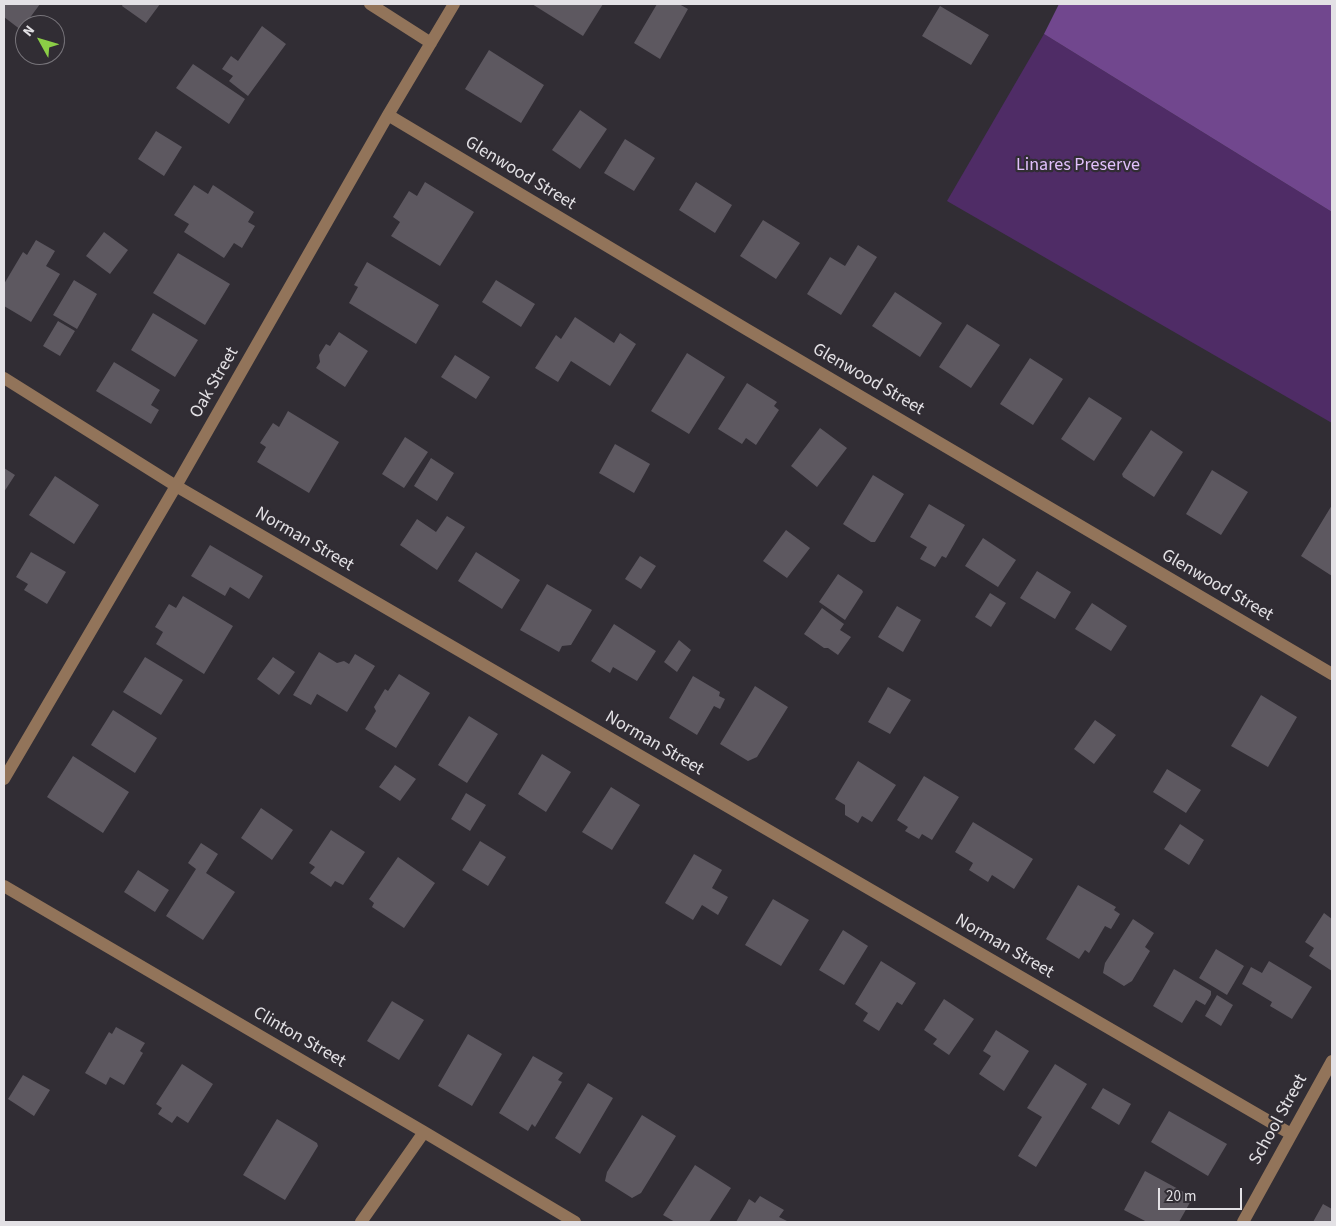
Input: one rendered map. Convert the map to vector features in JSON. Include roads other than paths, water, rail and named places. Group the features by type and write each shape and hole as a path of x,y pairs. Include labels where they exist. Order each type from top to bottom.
{"street":[{"path":"370,4 431,43"},
{"name":"Oak Street","path":"4,779 176,486 388,115 454,4"},
{"name":"Glenwood Street","path":"388,115 746,329 1332,674"},
{"name":"Norman Street","path":"4,378 176,486 1291,1134"},
{"name":"Clinton Street","path":"4,886 575,1222"},
{"name":"School Street","path":"1243,1222 1332,1061"},
{"path":"361,1222 424,1132"}],"park label":[{"name":"Linares Preserve","path":"1078,166"}]}
